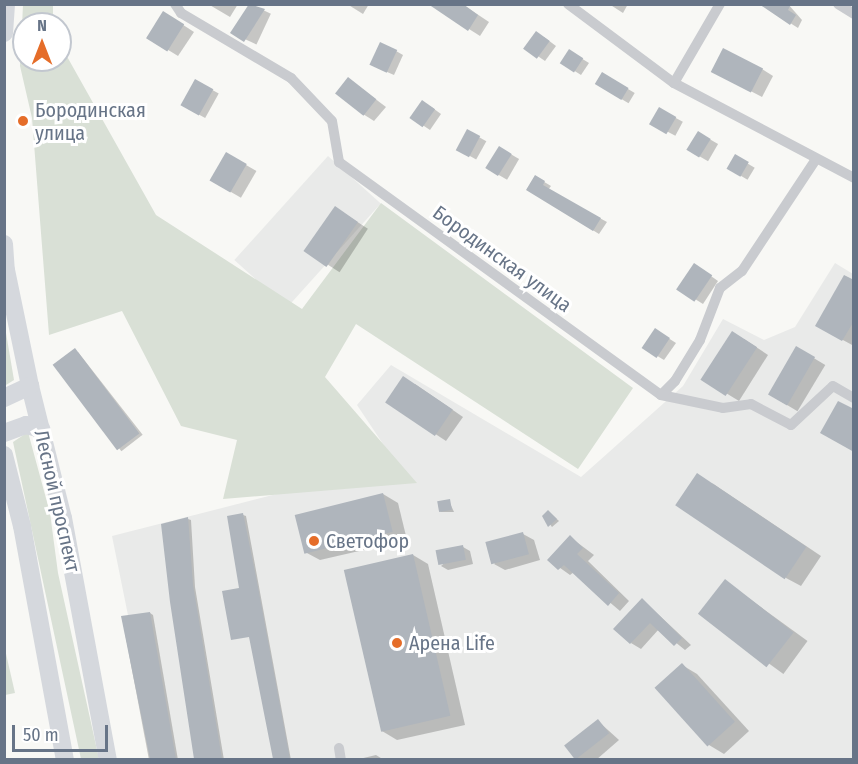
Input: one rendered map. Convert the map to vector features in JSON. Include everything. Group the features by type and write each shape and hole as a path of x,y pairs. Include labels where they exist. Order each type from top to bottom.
{"main road":[{"path":"4,33 6,4"},
{"name":"Лесной проспект","path":"4,244 6,270 30,386 63,518 108,759"},
{"path":"4,398 30,386"},
{"path":"4,433 26,425 41,429"},
{"name":"Лесной проспект","path":"4,455 22,526 66,759"}],"street":[{"name":"Бородинская улица","path":"175,4 181,13 291,78 332,121 339,162 661,395 723,408 751,404 791,425 833,386 854,398"},
{"path":"568,4 674,83 854,178"},
{"path":"674,83 720,4"},
{"path":"838,4 854,14"},
{"path":"661,395 675,381 700,340 720,288 742,271 816,159"}],"shaded area":[{"path":"23,5 53,5 53,12 23,12"},
{"path":"72,65 156,215 302,309 381,203 633,388 578,469 356,324 325,377 417,483 223,499 237,440 181,426 122,311 49,335 32,118 21,72 72,72"},
{"path":"328,156 381,204 287,308 234,260"},
{"path":"835,263 853,274 853,759 157,759 112,536 277,494 403,474 357,405 391,365 581,477 683,386 723,319 764,340 795,327"},
{"path":"5,327 14,380 6,385 4,384"},
{"path":"28,432 50,513 58,573 99,759 81,759 13,442"},
{"path":"4,645 15,693 5,695 4,695"}],"building":[{"path":"249,4 265,9 244,42 230,33"},
{"path":"428,4 463,4 478,15 468,31"},
{"path":"759,4 791,4 788,10 796,15 790,25"},
{"path":"163,11 184,24 167,51 146,38"},
{"path":"536,31 550,41 537,59 523,49"},
{"path":"380,42 397,50 387,73 369,65"},
{"path":"723,48 763,68 751,92 711,72"},
{"path":"569,49 583,58 574,73 560,63"},
{"path":"602,72 629,88 621,100 595,84"},
{"path":"348,77 376,99 363,116 335,94"},
{"path":"195,79 213,89 199,115 180,105"},
{"path":"422,100 435,109 422,127 409,118"},
{"path":"659,107 676,117 666,134 649,124"},
{"path":"467,129 480,136 469,157 456,150"},
{"path":"698,131 711,139 699,158 686,150"},
{"path":"499,146 512,154 498,176 485,168"},
{"path":"226,152 247,164 230,193 210,181"},
{"path":"735,154 749,162 740,177 726,169"},
{"path":"535,175 545,181 543,185 601,218 593,231 526,190"},
{"path":"335,206 358,222 326,267 303,251"},
{"path":"694,263 712,275 694,302 676,290"},
{"path":"844,275 854,280 854,321 842,341 815,326"},
{"path":"655,328 670,338 657,358 642,348"},
{"path":"732,331 757,347 726,396 700,380"},
{"path":"796,346 815,357 787,405 768,394"},
{"path":"75,348 139,433 117,450 53,365"},
{"path":"403,376 453,410 435,436 385,403"},
{"path":"838,401 854,409 854,452 820,433"},
{"path":"697,473 806,547 785,579 675,505"},
{"path":"383,493 393,532 304,554 295,515"},
{"path":"450,499 452,510 439,512 437,501"},
{"path":"548,510 557,519 548,527 542,516"},
{"path":"243,513 290,759 273,759 249,637 231,640 222,591 239,588 227,516"},
{"path":"188,517 193,585 222,759 194,759 170,602 161,524"},
{"path":"523,532 529,554 491,564 485,542"},
{"path":"570,535 583,548 577,554 619,593 608,606 564,565 558,570 547,560"},
{"path":"463,545 466,560 438,565 436,550"},
{"name":"Арена Life","path":"413,554 450,716 381,732 344,570"},
{"path":"725,579 794,633 766,667 698,614"},
{"path":"642,598 682,638 674,646 650,623 630,644 613,629"},
{"path":"150,612 176,759 150,759 121,616"},
{"path":"682,663 735,722 707,746 655,688"},
{"path":"598,719 609,733 575,760 564,745"}],"place":[{"name":"Бородинская улица","path":"23,121"},
{"name":"Светофор","path":"314,541"},
{"name":"Арена Life","path":"397,643"}]}
